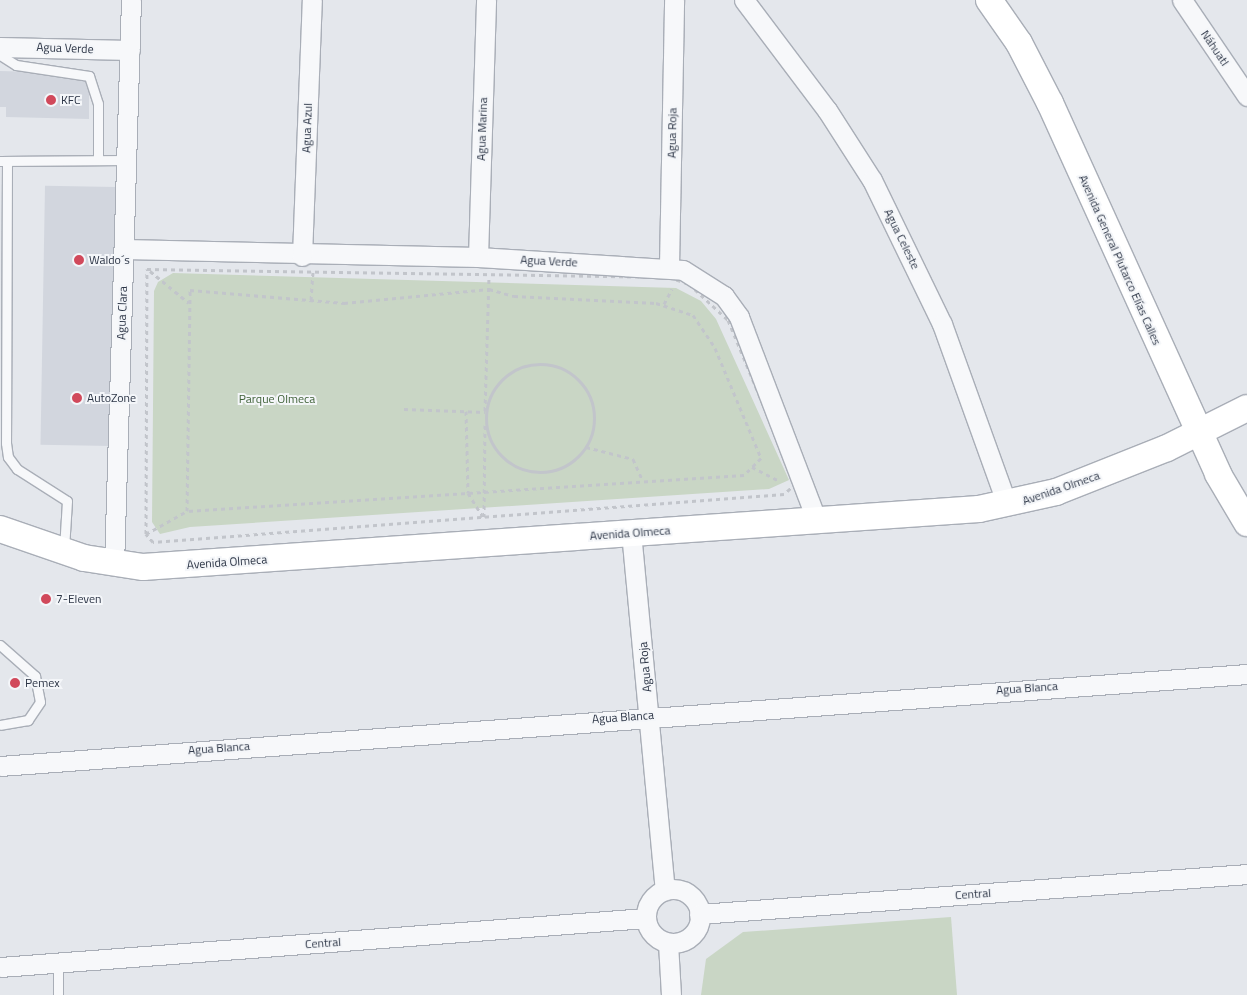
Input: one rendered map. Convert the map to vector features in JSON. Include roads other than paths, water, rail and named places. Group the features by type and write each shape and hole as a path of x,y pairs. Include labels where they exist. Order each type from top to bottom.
{"street":[{"name":"Agua Clara","path":"114,565 131,0"},
{"name":"Agua Azul","path":"307,264 312,0"},
{"name":"Agua Marina","path":"478,257 486,0"},
{"name":"Agua Roja","path":"673,273 674,0"},
{"name":"Agua Celeste","path":"744,0 827,110 872,180 942,324 1007,505"},
{"name":"Avenida General Plutarco Elías Calles","path":"989,0 1019,43 1050,104 1199,434 1247,523"},
{"name":"Náhuatl","path":"1182,0 1247,96"},
{"name":"Agua Verde","path":"0,47 130,50"},
{"name":"Agua Verde","path":"124,249 307,264 478,257 673,273 705,281 739,317 816,518"},
{"name":"Avenida Olmeca","path":"0,529 63,551 114,565 178,566 1007,505 1056,492 1199,434 1247,408"},
{"name":"Agua Roja","path":"631,532 650,715 665,890"},
{"name":"Agua Blanca","path":"0,766 650,715 1247,674"},
{"name":"Central","path":"699,914 1247,874"},
{"path":"665,890 685,892 695,901 699,914 694,933 668,943 652,934 646,918 648,904 665,890"},
{"name":"Central","path":"0,967 646,918"},
{"path":"668,943 671,995"}],"lane":[{"path":"0,55 16,65 89,76 98,104 98,160"},
{"path":"63,551 67,501 18,469 8,457 3,332 4,161 126,160"},
{"path":"0,646 35,676 40,702 28,720 0,725"},
{"path":"58,962 58,995"}],"place":[{"name":"KFC","path":"51,100"},
{"name":"Waldo´s","path":"79,260"},
{"name":"AutoZone","path":"77,398"},
{"name":"7-Eleven","path":"46,599"},
{"name":"Pemex","path":"15,683"}],"park label":[{"name":"Parque Olmeca","path":"277,399"}]}
